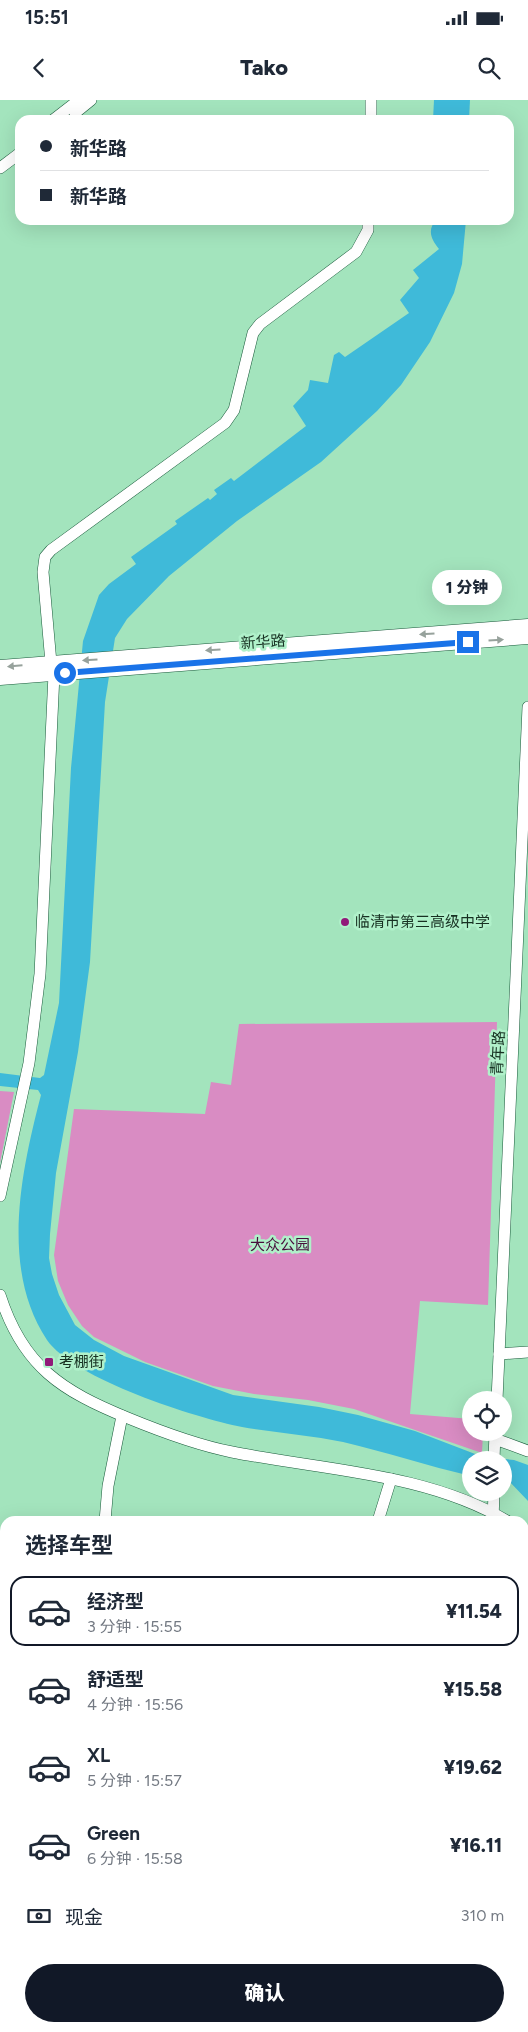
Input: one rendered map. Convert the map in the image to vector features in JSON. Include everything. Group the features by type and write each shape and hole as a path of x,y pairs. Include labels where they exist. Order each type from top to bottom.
{"main road":[{"name":"新华路","path":"0,678 59,668 528,626"},
{"name":"新华路","path":"116,663 528,637"},
{"name":"新华路","path":"0,667 59,668"}],"street":[{"path":"60,115 79,100"},
{"path":"72,115 91,100"},
{"path":"371,100 371,115"},
{"path":"0,158 15,148"},
{"path":"0,168 15,157"},
{"path":"0,1192 28,1063 40,974 59,668 43,572 45,557 51,550 226,423 234,410 253,334 260,324 356,252 368,230 368,225"},
{"name":"青年路","path":"497,1391 526,816 528,707"},
{"path":"0,1295 18,1338 42,1370 56,1382 83,1398 122,1416 162,1431 230,1452 391,1479 448,1495 491,1516"},
{"path":"499,1354 528,1352"},
{"path":"105,1516 108,1486 122,1416"},
{"path":"506,1441 528,1451"},
{"path":"380,1516 391,1479"},
{"path":"493,1516 494,1501"}],"green space":[{"name":"大众公园","path":"497,1022 488,1305 420,1301 410,1414 462,1418 462,1441 483,1441 482,1451 476,1451 354,1409 213,1386 145,1362 94,1337 82,1326 68,1305 58,1281 54,1255 74,1109 205,1114 211,1082 231,1085 239,1024"},
{"path":"0,1091 14,1092 0,1163"}],"water":[{"path":"434,100 470,100 469,115 433,115"},
{"path":"433,225 466,225 462,264 454,293 430,342 401,385 377,411 321,462 237,521 169,576 127,619 115,638 105,702 90,962 78,1052 56,1173 49,1258 59,1295 75,1325 94,1340 124,1356 233,1395 319,1407 358,1415 415,1431 467,1451 462,1451 462,1474 343,1442 242,1427 196,1415 137,1395 82,1369 61,1355 47,1340 32,1312 23,1283 19,1252 22,1188 27,1156 41,1095 38,1090 0,1086 0,1073 40,1078 44,1075 59,1003 71,768 83,641 99,595 109,584 136,564 131,557 177,524 175,521 208,498 210,500 217,494 214,490 231,478 234,481 306,426 293,406 308,390 310,380 328,383 334,355 339,352 345,357 409,313 400,300 419,278 413,270 439,249 434,242 431,231"},
{"path":"512,1460 528,1465 528,1501 512,1484"}],"place":[{"name":"临清市第三高级中学","path":"345,922"},
{"name":"考棚街","path":"49,1362"}],"route":[{"path":"65,673 468,642"}]}
